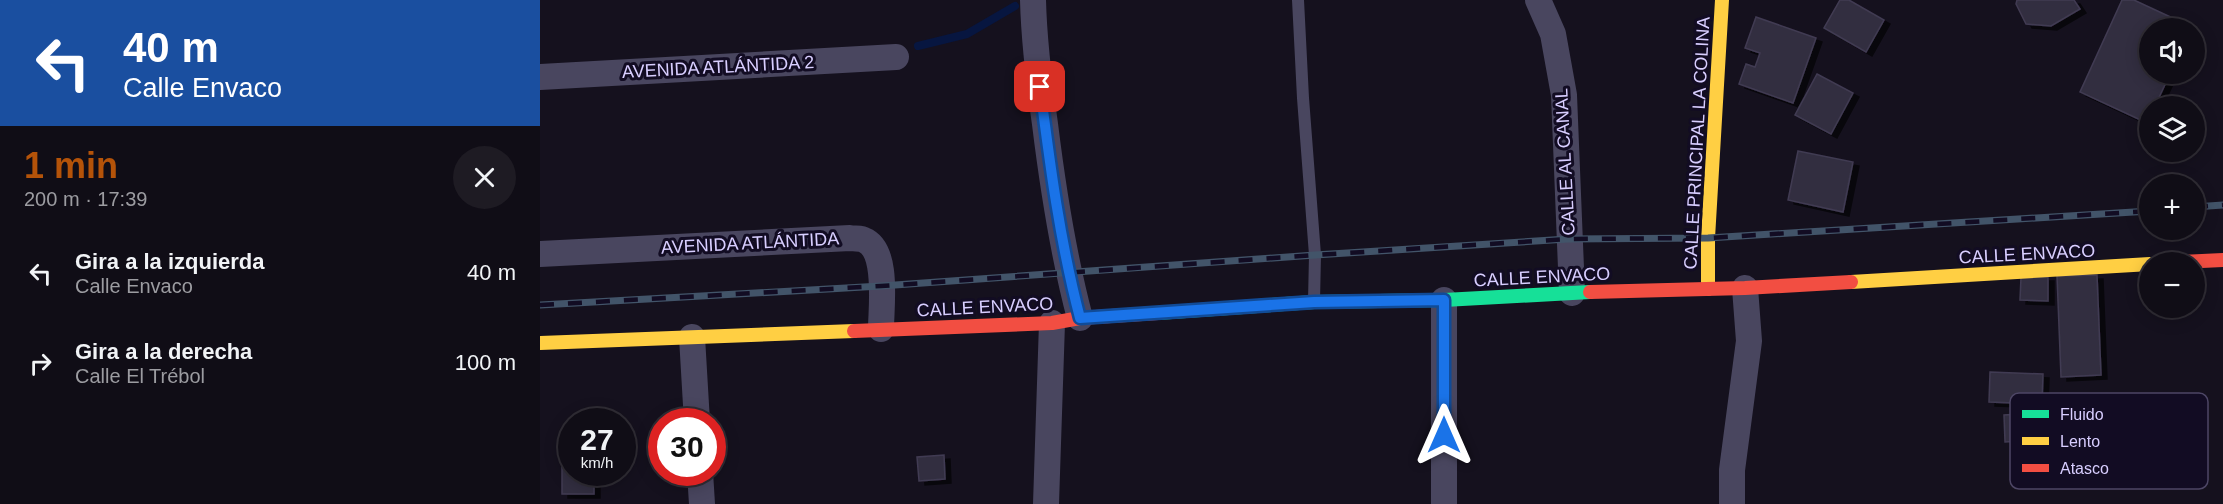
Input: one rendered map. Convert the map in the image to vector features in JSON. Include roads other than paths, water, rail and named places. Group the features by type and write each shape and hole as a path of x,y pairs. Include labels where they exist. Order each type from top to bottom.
{"street":[{"path":"1033,0 1034,43 1054,197 1068,273 1080,318"},
{"name":"CALLE AL CANAL","path":"1538,0 1553,34 1564,95 1572,293"},
{"name":"CALLE PRINCIPAL LA COLINA","path":"1708,289 1708,238 1722,0"},
{"name":"AVENIDA ATLÁNTIDA 2","path":"540,77 896,57"},
{"name":"AVENIDA ATLÁNTIDA","path":"540,254 838,239 865,240 876,249 881,265 881,329"},
{"path":"2205,261 2223,260"},
{"name":"CALLE ENVACO","path":"540,343 1052,323 1080,318 1314,302 1444,300 1572,293 1745,288 2139,265"},
{"path":"1732,504 1732,470 1749,341 1745,288"},
{"path":"1444,300 1444,504"},
{"path":"1046,504 1052,323"},
{"path":"692,337 696,408"},
{"path":"701,486 702,504"}],"lane":[{"path":"1298,0 1315,255 1314,302"}],"waterway":[{"path":"918,46 967,34 1015,6"}],"railway":[{"path":"2205,206 2223,205"},
{"path":"540,305 881,286 1568,239 1708,238 2139,212"}]}
